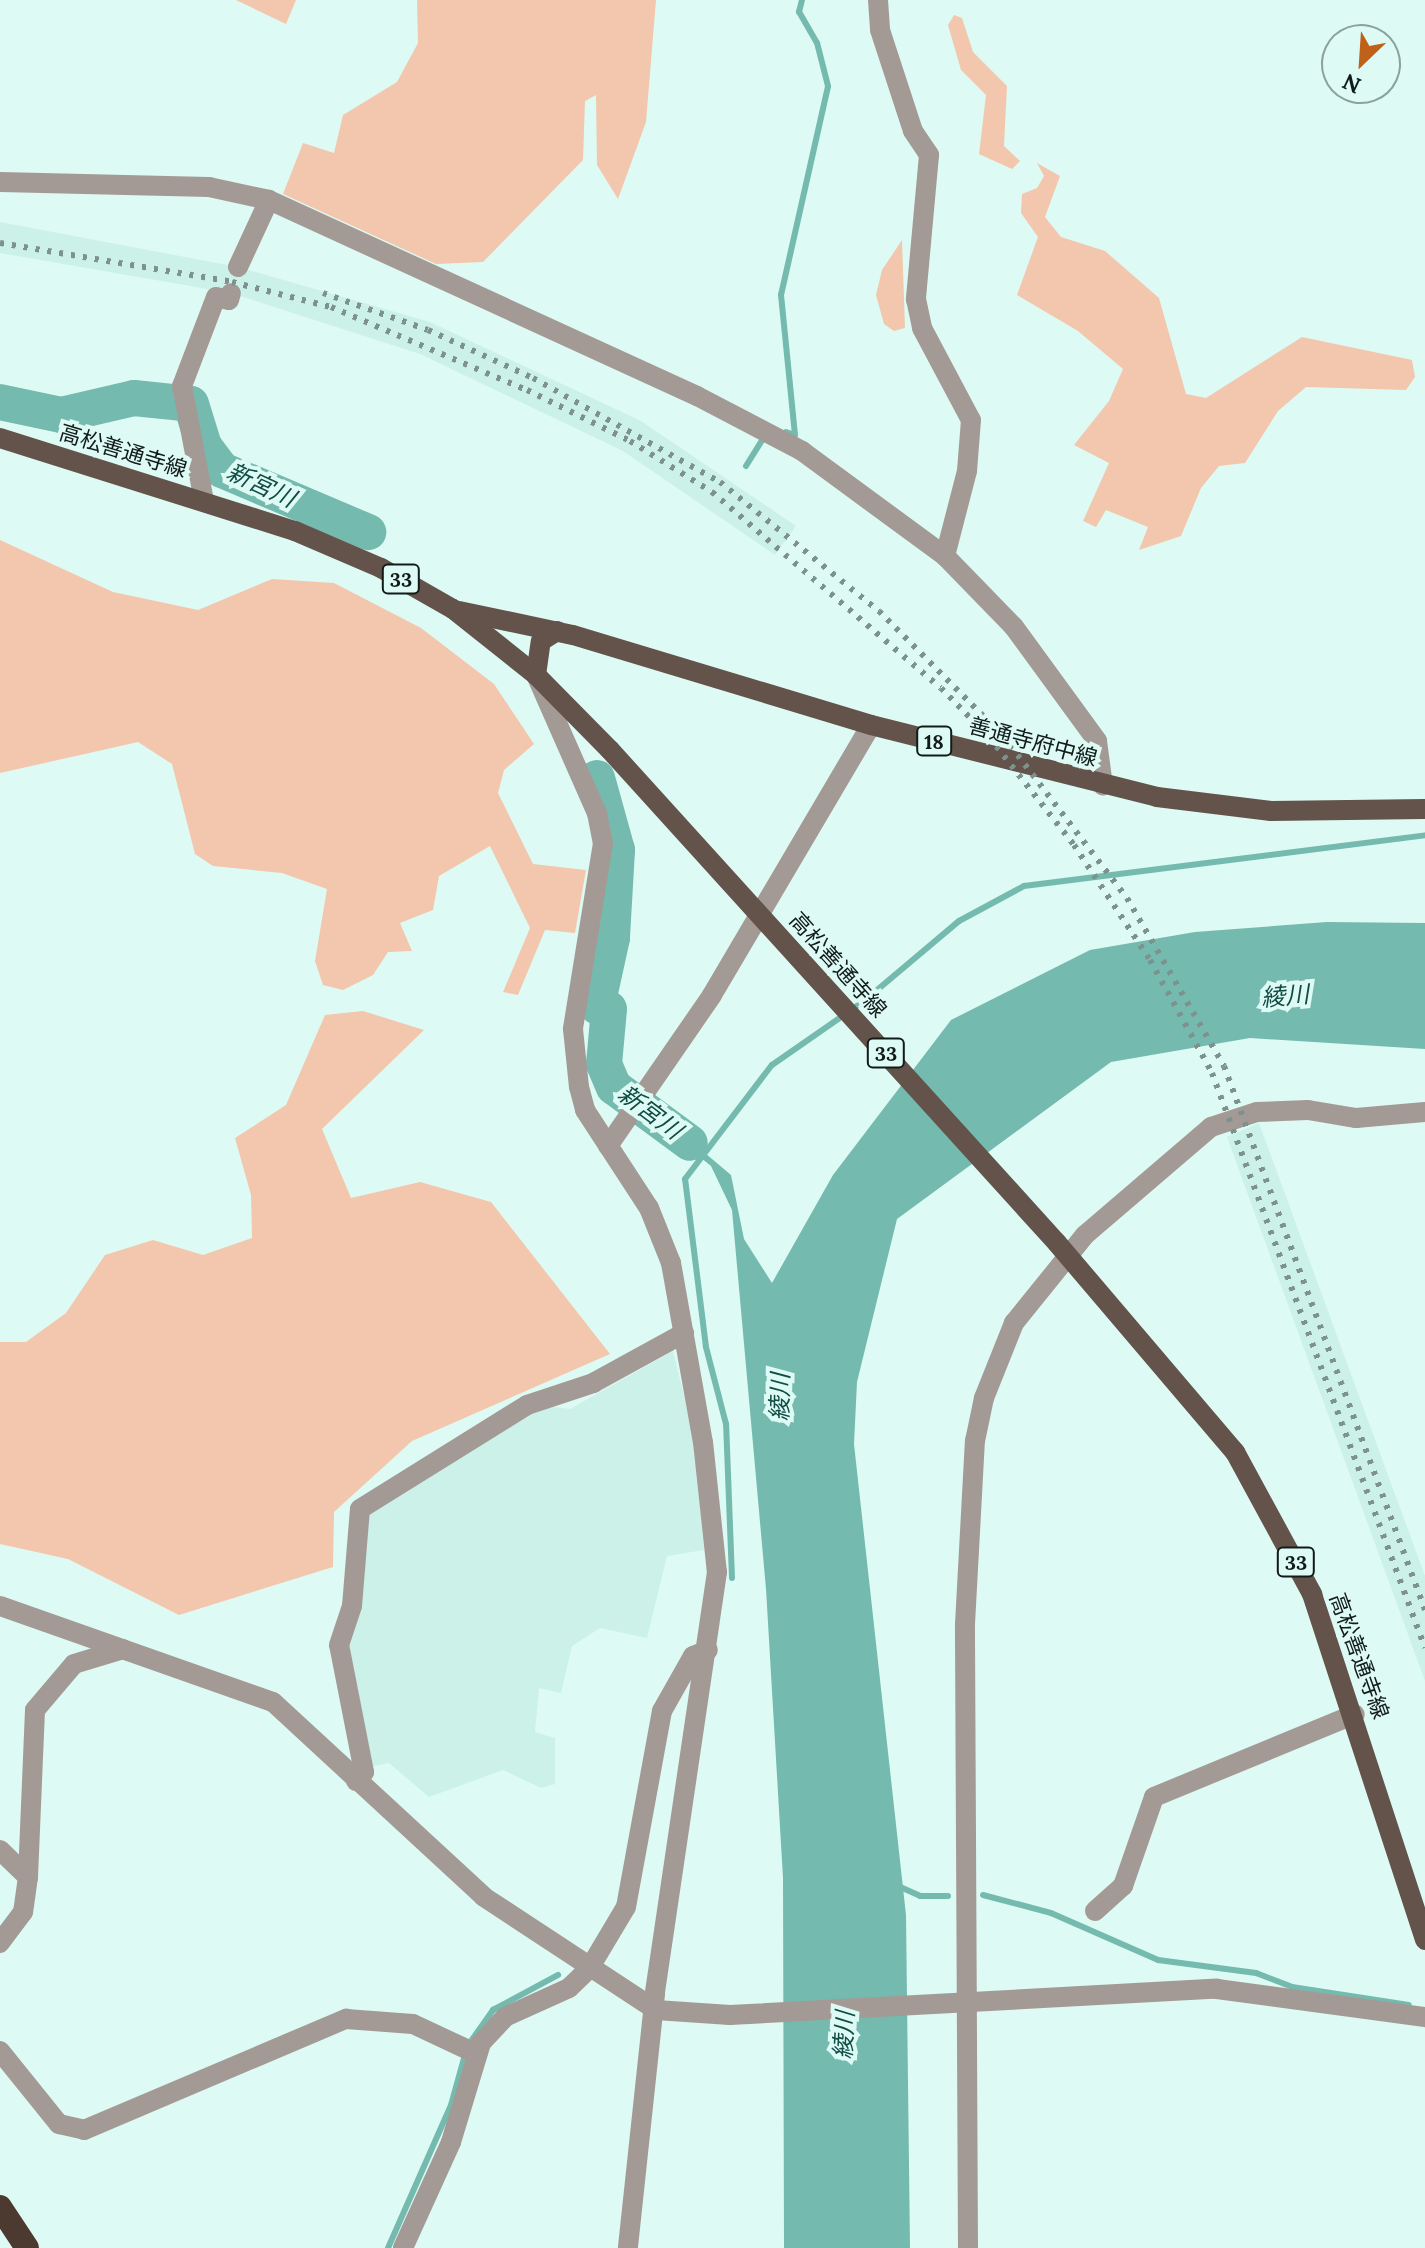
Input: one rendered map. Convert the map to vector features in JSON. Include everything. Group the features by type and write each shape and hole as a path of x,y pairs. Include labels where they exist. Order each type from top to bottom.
{"highway":[{"path":"0,2207 27,2248"}],"main road":[{"name":"高松善通寺線","path":"0,438 309,537 453,609 536,675 714,863 1063,1250 1235,1452 1312,1594 1355,1714 1425,1940"},
{"name":"善通寺府中線","path":"453,609 557,631 871,725 1103,786 1271,811 1425,809"},
{"path":"536,675 541,641 557,631"}],"street":[{"path":"878,0 880,30 904,102 929,155 916,299 922,328 971,420 967,471 945,556"},
{"path":"0,182 209,187 269,200 763,430 846,481 945,556 1073,701 1097,741 1103,786"},
{"path":"238,267 269,200"},
{"path":"204,501 183,403 216,297 229,300 231,293"},
{"path":"536,675 597,813 603,843 573,1029 585,1110 649,1208 671,1263 684,1333 717,1572 656,2010 628,2248"},
{"path":"608,1146 712,995 871,725"},
{"path":"968,2248 965,1624 975,1441 984,1398 1014,1323 1063,1250 1085,1235 1211,1127 1257,1112 1308,1110 1356,1118 1425,1112"},
{"path":"356,1781 364,1772 339,1645 352,1606 360,1509 527,1405 593,1383 684,1333"},
{"path":"0,1606 273,1702 484,1897 589,1969 656,2010 730,2015 1217,1989 1425,2017"},
{"path":"0,1943 23,1912 28,1877 35,1710 74,1664 123,1649"},
{"path":"403,2248 451,2142 470,2051 505,2017 569,1988 589,1969 626,1907 662,1711 693,1656 708,1650"},
{"path":"1095,1911 1123,1886 1154,1797 1355,1714"},
{"path":"0,1850 28,1877"},
{"path":"0,2051 59,2124 84,2130 346,2019 413,2024 470,2051"}],"shaded area":[{"path":"236,0 296,0 286,24"},
{"path":"417,0 656,0 646,122 618,199 597,165 596,95 585,101 583,160 483,262 436,264 283,194 303,143 334,153 343,115 397,82 418,43"},
{"path":"954,15 962,18 973,52 1007,86 1004,146 1020,161 1012,169 979,154 986,95 961,70 948,25"},
{"path":"1037,163 1060,176 1045,217 1061,237 1105,251 1159,298 1186,394 1206,398 1302,337 1412,360 1415,377 1406,390 1306,387 1278,411 1245,463 1219,466 1201,488 1181,536 1139,550 1148,527 1106,510 1096,527 1083,521 1109,463 1074,445 1109,401 1123,369 1078,331 1017,295 1038,237 1021,213 1022,194 1037,188 1044,176"},
{"path":"0,222 238,267 430,322 641,421 796,526 775,555 623,451 420,354 231,293 0,253"},
{"path":"902,240 905,328 894,331 884,324 876,295 882,270"},
{"path":"0,540 113,592 198,610 272,579 334,583 421,628 494,684 534,744 504,770 498,793 533,864 586,870 575,933 545,930 518,995 503,992 530,928 490,846 439,876 433,910 400,923 412,951 388,952 373,975 343,990 323,985 315,961 327,889 282,873 213,866 195,854 172,764 138,742 0,773"},
{"path":"363,1011 424,1030 322,1129 351,1198 420,1182 491,1202 610,1354 412,1441 334,1512 333,1567 179,1615 68,1559 0,1544 0,1342 26,1342 66,1313 105,1255 153,1240 203,1255 252,1238 251,1195 235,1138 286,1105 325,1015"},
{"path":"1259,1123 1425,1576 1425,1681 1227,1137"},
{"path":"673,1351 695,1441 704,1550 667,1556 647,1638 600,1628 572,1646 561,1693 539,1688 535,1732 555,1738 555,1784 541,1788 503,1770 429,1797 389,1763 369,1767 347,1643 369,1511 546,1406 570,1409"}],"water":[{"name":"綾川","path":"1327,922 1425,923 1425,1049 1250,1038 1111,1062 897,1219 857,1382 854,1444 906,1915 910,2248 784,2248 783,1878 766,1589 732,1210 711,1166 649,1116 654,1110 731,1175 744,1239 772,1283 833,1175 951,1020 1090,950 1195,932"}],"waterway":[{"path":"786,432 795,435 781,295 828,86 817,43 799,12 802,0"},
{"name":"新宮川","path":"0,402 61,415 134,398 191,404 204,446 222,470 368,532"},
{"path":"746,466 764,437"},
{"name":"新宮川","path":"597,778 617,850 612,938 597,1006 609,1009 604,1064 614,1087 690,1143"},
{"path":"732,1578 726,1424 706,1347 685,1179 772,1065 864,1001 959,921 1024,886 1425,835"},
{"path":"898,1886 920,1896 948,1896"},
{"path":"983,1895 1051,1913 1158,1960 1256,1973 1292,1987 1409,2005"},
{"path":"469,2044 493,2010 558,1975"},
{"path":"388,2248 451,2105 465,2055"}],"railway":[{"path":"0,243 232,282 331,307 527,390 630,441 712,492 941,688 989,737 1074,845 1150,960 1212,1073 1425,1648"},
{"path":"323,293 428,330 533,378 720,482 879,611 1003,736 1127,898 1224,1066 1425,1610"}]}
